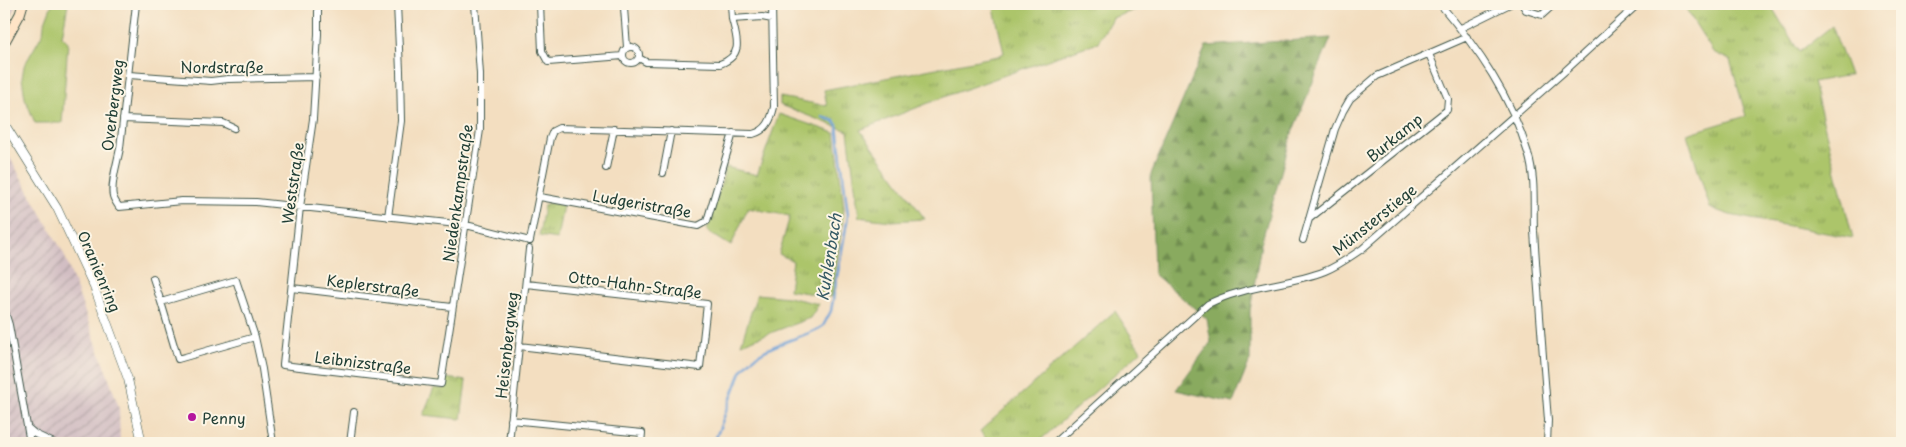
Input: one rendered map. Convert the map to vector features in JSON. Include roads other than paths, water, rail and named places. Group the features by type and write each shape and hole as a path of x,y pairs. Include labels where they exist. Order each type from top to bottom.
{"main road":[{"path":"4,43 24,4"}],"street":[{"name":"Overbergweg","path":"136,4 129,75 116,171 112,184 113,196 119,207 182,201 218,200 300,207"},
{"name":"Weststraße","path":"283,366 300,207 313,119 318,4"},
{"path":"388,217 400,121 400,71 396,4"},
{"name":"Niedenkampstraße","path":"441,384 480,130 480,74 474,4"},
{"path":"540,4 542,51 548,62 623,56"},
{"path":"623,4 627,47 623,52 623,56 628,63 634,63 639,58 639,52 634,47 627,47"},
{"path":"639,58 646,62 720,64 731,60 736,50 737,42 731,4"},
{"path":"300,207 466,226 530,240 553,131 559,128 753,134 760,132 772,118 774,107 772,4"},
{"path":"1440,4 1461,28 1488,66 1514,115 1528,153 1534,184 1534,229 1548,420 1547,443"},
{"path":"1461,28 1510,4"},
{"path":"1522,4 1526,10 1542,15 1554,4"},
{"name":"Münsterstiege","path":"1054,443 1208,304 1231,294 1308,277 1340,264 1362,249 1613,29 1638,4"},
{"path":"732,19 762,17 772,19"},
{"path":"1303,240 1335,129 1342,111 1350,100 1377,76 1467,37"},
{"name":"Burkamp","path":"1309,219 1447,110 1448,99 1429,54"},
{"name":"Nordstraße","path":"129,75 211,81 316,77"},
{"path":"123,119 223,123 234,128"},
{"name":"Oranienring","path":"4,122 57,208 94,287 128,379 142,443"},
{"name":"Ludgeristraße","path":"606,168 614,129"},
{"path":"664,173 671,131"},
{"name":"Ludgeristraße","path":"540,197 698,226 707,221 732,133"},
{"name":"Heisenbergweg","path":"509,443 529,249"},
{"path":"153,278 178,359 255,337"},
{"path":"161,302 236,280 255,337 262,369 273,443"},
{"name":"Otto-Hahn-Straße","path":"519,346 700,367 707,304 526,284"},
{"name":"Keplerstraße","path":"292,288 452,306"},
{"path":"4,309 9,325 30,443"},
{"name":"Leibnizstraße","path":"283,366 441,384"},
{"path":"350,443 354,412"},
{"path":"511,420 642,433 641,443"},
{"path":"28,428 35,434 54,443"}],"waterway":[{"name":"Kuhlenbach","path":"714,443 741,372 748,363 766,350 808,334 823,326 831,311 848,215 837,125 834,121 823,117"}],"place":[{"name":"Penny","path":"192,417"}]}
